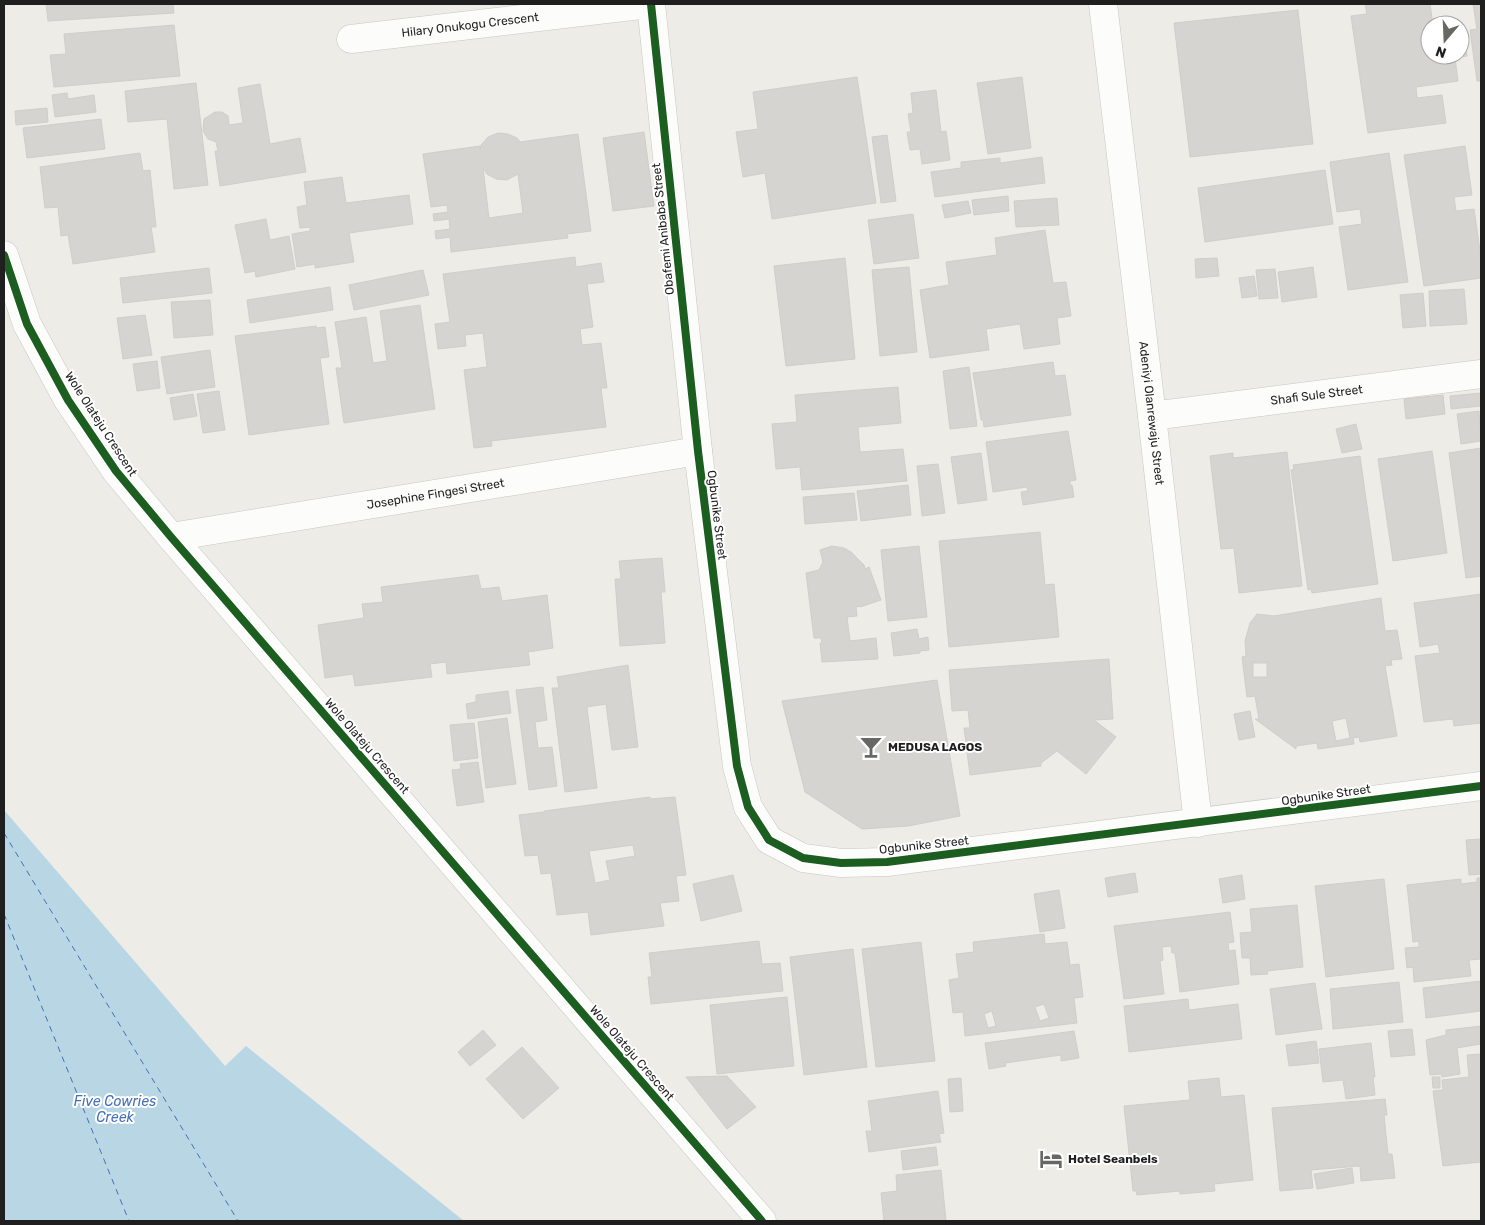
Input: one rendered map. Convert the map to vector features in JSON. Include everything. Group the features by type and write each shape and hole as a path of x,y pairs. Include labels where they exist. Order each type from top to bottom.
{"street":[{"name":"Hilary Onukogu Crescent","path":"351,39 650,4"},
{"name":"Obafemi Anibaba Street","path":"650,4 698,451"},
{"name":"Adeniyi Olanrewaju Street","path":"1103,4 1198,823"},
{"name":"Wole Olateju Crescent","path":"4,255 27,324 68,400 116,472 762,1221"},
{"name":"Shafi Sule Street","path":"1152,416 1481,374"},
{"name":"Josephine Fingesi Street","path":"171,537 698,451"},
{"name":"Ogbunike Street","path":"698,451 738,766 748,807 769,840 803,858 841,863 887,862 1481,786"}],"water":[{"name":"Five Cowries Creek","path":"4,810 225,1066 246,1046 464,1221 4,1221"}],"building":[{"path":"46,4 173,4 174,13 48,21"},
{"path":"1365,4 1430,4 1432,15 1420,15 1420,65 1456,65 1458,81 1416,87 1417,98 1442,95 1446,123 1368,133 1351,16 1367,14"},
{"path":"1473,4 1481,4 1481,81 1477,81 1470,30 1477,29"},
{"path":"1298,10 1313,144 1190,157 1174,23"},
{"path":"174,25 180,76 54,87 50,55 66,54 64,34"},
{"path":"857,77 876,203 772,219 765,173 743,177 736,132 758,129 753,92"},
{"path":"1022,77 1031,148 988,154 977,83"},
{"path":"196,83 208,185 174,189 167,119 128,122 125,91"},
{"path":"260,84 270,144 300,138 306,172 220,186 215,151 218,151 216,142 208,139 203,131 204,119 215,112 222,112 228,116 229,125 243,123 238,88"},
{"path":"936,90 941,132 946,131 950,160 922,164 920,149 910,150 907,132 911,132 908,114 913,113 911,93"},
{"path":"67,93 68,99 94,95 96,112 55,117 52,95"},
{"path":"47,108 48,122 16,125 15,111"},
{"path":"101,119 105,149 27,158 23,128"},
{"path":"644,132 654,206 613,211 603,138"},
{"path":"498,133 508,134 517,138 520,142 578,134 591,231 567,234 568,238 451,252 450,237 436,239 435,231 450,229 449,219 434,221 433,214 448,212 447,205 431,207 423,154 480,146 480,150 481,145 488,137","holes":["483,168 487,174 496,179 507,180 518,174 523,213 489,218"]},
{"path":"887,135 896,201 881,203 872,137"},
{"path":"1465,146 1472,195 1454,197 1456,211 1474,209 1481,258 1481,278 1424,286 1404,155"},
{"path":"140,153 143,171 150,170 156,227 151,227 155,252 73,264 68,235 61,236 58,207 45,208 40,167"},
{"path":"1389,153 1408,282 1348,290 1339,227 1362,224 1360,209 1337,212 1330,162"},
{"path":"1042,157 1045,183 935,197 931,172 961,168 961,162 1000,158 1000,163"},
{"path":"1325,170 1333,224 1205,242 1198,188"},
{"path":"342,177 346,203 409,195 413,224 349,233 354,262 315,268 315,264 297,267 292,234 310,231 310,227 300,228 297,207 307,205 304,182"},
{"path":"1008,196 1009,211 974,215 972,200"},
{"path":"1057,198 1059,225 1016,227 1014,201"},
{"path":"968,201 971,213 945,218 942,205"},
{"path":"913,214 919,258 874,264 868,220"},
{"path":"266,219 270,240 289,236 295,269 256,277 255,271 245,273 235,225"},
{"path":"1045,230 1053,283 1066,282 1071,316 1057,318 1060,344 1024,349 1020,324 986,329 989,350 930,358 920,290 949,285 946,262 997,255 995,238"},
{"path":"575,257 576,267 601,263 604,282 587,284 593,327 580,329 582,345 601,343 607,388 601,388 606,427 491,441 492,446 474,448 464,370 487,367 483,333 465,335 466,346 438,349 435,324 450,322 443,274"},
{"path":"845,258 855,359 786,366 774,266"},
{"path":"1217,258 1219,276 1196,278 1195,259"},
{"path":"909,267 917,352 880,356 872,270"},
{"path":"1313,267 1317,297 1282,302 1278,272"},
{"path":"209,268 212,293 123,303 120,278"},
{"path":"1275,269 1278,298 1259,299 1256,270"},
{"path":"423,270 429,295 354,310 349,285"},
{"path":"1254,276 1257,296 1242,298 1239,278"},
{"path":"330,287 333,310 250,323 247,300"},
{"path":"1464,289 1467,324 1430,326 1429,291"},
{"path":"1423,293 1426,326 1403,328 1400,295"},
{"path":"210,300 213,335 174,338 171,302"},
{"path":"420,305 435,409 344,423 336,368 342,368 335,322 366,317 373,363 387,361 380,311"},
{"path":"145,315 152,355 123,359 117,318"},
{"path":"316,326 317,328 325,327 329,357 320,358 329,424 249,435 235,336"},
{"path":"210,350 215,387 167,394 161,357"},
{"path":"157,361 160,388 137,391 133,364"},
{"path":"1053,362 1055,376 1065,375 1071,415 984,427 983,420 981,420 973,373"},
{"path":"969,367 977,426 950,429 943,371"},
{"path":"898,387 901,423 858,427 860,452 903,449 907,481 802,490 800,467 776,469 772,424 797,422 795,395"},
{"path":"219,391 225,430 203,433 197,394"},
{"path":"1481,393 1481,406 1451,409 1450,396"},
{"path":"193,394 197,416 174,420 170,398"},
{"path":"1443,395 1445,414 1406,419 1404,399"},
{"path":"1479,411 1481,441 1461,444 1457,414"},
{"path":"1356,424 1362,449 1342,453 1336,429"},
{"path":"1068,431 1076,480 1070,481 1074,497 1023,505 1021,492 1028,491 1027,487 993,492 986,442"},
{"path":"1481,448 1481,576 1466,578 1449,453"},
{"path":"1432,451 1447,553 1393,561 1378,459"},
{"path":"1287,452 1302,586 1239,593 1234,548 1221,549 1210,456 1233,453 1233,458"},
{"path":"981,453 987,500 958,504 951,457"},
{"path":"1360,456 1378,584 1312,593 1311,589 1308,590 1291,470 1294,469 1293,465"},
{"path":"938,464 945,513 922,516 917,466"},
{"path":"908,485 911,515 861,521 857,491"},
{"path":"854,493 857,520 805,524 803,497"},
{"path":"1040,532 1045,585 1054,584 1059,637 949,647 939,541"},
{"path":"832,546 844,548 864,565 865,569 869,567 881,600 856,607 857,616 847,617 850,641 876,638 878,659 822,662 821,638 814,638 806,573 819,570 823,562 820,550"},
{"path":"919,546 927,617 888,621 881,550"},
{"path":"662,558 665,592 661,592 665,643 620,646 615,579 621,579 619,561"},
{"path":"478,575 481,589 499,587 502,601 547,595 553,648 528,652 530,665 447,674 446,662 430,664 432,677 355,686 353,674 325,678 318,625 364,618 362,604 383,602 381,587"},
{"path":"1481,594 1481,723 1454,726 1453,719 1424,722 1415,656 1440,653 1438,644 1420,647 1414,603"},
{"path":"1381,598 1385,631 1397,630 1402,659 1391,660 1392,665 1385,666 1397,736 1360,742 1359,737 1353,738 1354,744 1318,749 1317,743 1296,746 1296,749 1255,719 1259,719 1255,696 1247,697 1242,657 1246,656 1245,641 1250,623 1257,614 1274,616","holes":["1253,663 1267,663 1267,677 1253,677","1346,718 1350,738 1336,741 1332,721"]},
{"path":"917,629 919,639 928,637 929,650 894,656 891,633"},
{"path":"1109,659 1113,719 1094,720 1116,737 1086,774 1057,751 1041,763 1041,766 970,775 964,728 970,728 968,710 952,711 949,670"},
{"path":"628,665 638,747 612,750 606,704 587,707 597,788 565,792 552,688 559,688 557,677"},
{"name":"MEDUSA LAGOS","path":"937,680 960,816 908,826 862,829 805,792 782,701"},
{"path":"543,687 547,720 535,722 538,748 552,747 557,786 529,790 516,690"},
{"path":"508,691 511,713 468,719 466,704 476,702 476,695"},
{"path":"1250,711 1255,737 1239,740 1234,714"},
{"path":"507,718 516,784 486,788 478,722"},
{"path":"474,723 478,758 454,761 450,725"},
{"path":"478,762 484,802 457,806 452,770 461,769 460,764"},
{"path":"650,797 650,799 675,797 686,875 676,876 679,901 660,903 664,926 591,935 588,912 557,915 551,873 541,874 538,855 525,856 519,815","holes":["633,845 635,856 606,861 610,880 595,883 589,851"]},
{"path":"1481,839 1481,874 1469,875 1466,840"},
{"path":"1135,873 1138,892 1108,897 1105,878"},
{"path":"733,875 742,911 701,921 693,884"},
{"path":"1242,875 1245,899 1223,903 1219,879"},
{"path":"1477,878 1481,878 1481,959 1469,960 1471,976 1414,982 1413,967 1407,968 1405,948 1419,947 1419,941 1413,942 1407,885 1461,879 1461,884 1477,882"},
{"path":"1384,879 1394,969 1326,977 1315,886"},
{"path":"1059,890 1065,928 1040,932 1034,894"},
{"path":"1297,905 1303,967 1267,971 1268,974 1251,975 1250,958 1242,958 1240,933 1252,932 1250,909"},
{"path":"1230,912 1234,942 1228,943 1229,951 1235,950 1239,984 1180,992 1175,953 1172,953 1171,946 1162,947 1163,960 1160,961 1164,994 1124,999 1114,926"},
{"path":"1044,934 1045,944 1067,942 1070,965 1079,964 1083,997 1074,998 1077,1023 965,1036 963,1012 953,1013 949,980 959,978 956,954 974,952 973,942","holes":["1044,1004 1049,1018 1040,1021 1035,1007","992,1011 996,1026 988,1028 984,1014"]},
{"path":"759,941 762,964 780,963 783,991 651,1004 648,977 652,977 649,953"},
{"path":"921,942 935,1061 876,1067 862,949"},
{"path":"853,949 867,1067 804,1075 790,957"},
{"path":"1481,981 1481,1011 1426,1018 1423,988"},
{"path":"1399,982 1403,1022 1333,1029 1330,989"},
{"path":"1315,983 1322,1029 1276,1035 1270,989"},
{"path":"787,997 794,1066 717,1074 710,1005"},
{"path":"1188,999 1189,1010 1238,1004 1242,1039 1129,1052 1124,1006"},
{"path":"1481,1026 1481,1044 1457,1048 1460,1074 1442,1077 1441,1074 1430,1075 1426,1040 1446,1035 1446,1030"},
{"path":"1412,1029 1415,1055 1391,1057 1388,1031"},
{"path":"483,1030 496,1045 470,1066 458,1052"},
{"path":"1074,1031 1079,1058 1061,1061 1061,1055 1005,1063 1006,1066 989,1069 985,1043"},
{"path":"1316,1041 1319,1063 1289,1066 1286,1045"},
{"path":"1371,1043 1375,1095 1346,1099 1343,1080 1323,1082 1319,1049"},
{"path":"522,1047 559,1088 523,1119 486,1079"},
{"path":"1481,1054 1481,1162 1443,1166 1433,1091 1443,1090 1442,1080 1469,1077 1467,1055"},
{"path":"727,1076 756,1107 727,1129 686,1077"},
{"path":"1432,1077 1440,1077 1440,1088 1433,1088"},
{"path":"961,1078 963,1111 950,1112 948,1079"},
{"path":"1219,1078 1221,1097 1244,1095 1253,1180 1214,1184 1215,1191 1180,1194 1180,1191 1137,1195 1136,1191 1133,1191 1124,1106 1190,1100 1188,1081"},
{"path":"938,1091 944,1133 939,1134 941,1142 869,1152 866,1131 872,1131 868,1101"},
{"path":"1385,1099 1387,1115 1384,1115 1388,1154 1392,1154 1395,1178 1361,1181 1360,1166 1311,1170 1313,1188 1280,1191 1272,1108"},
{"path":"936,1147 938,1165 903,1170 901,1151"},
{"path":"1352,1168 1354,1183 1317,1189 1314,1174"},
{"path":"941,1170 946,1221 884,1221 881,1193 897,1191 896,1175"}],"ferry route":[{"path":"4,833 238,1221"},
{"path":"4,914 129,1221"}],"cycle path":[{"path":"651,4 698,451 737,766 748,807 769,840 803,858 841,863 887,862 1481,786"},
{"path":"4,255 27,324 68,400 116,471 762,1221"}],"place":[{"name":"MEDUSA LAGOS","path":"871,747"},
{"name":"Hotel Seanbels","path":"1051,1159"}]}
